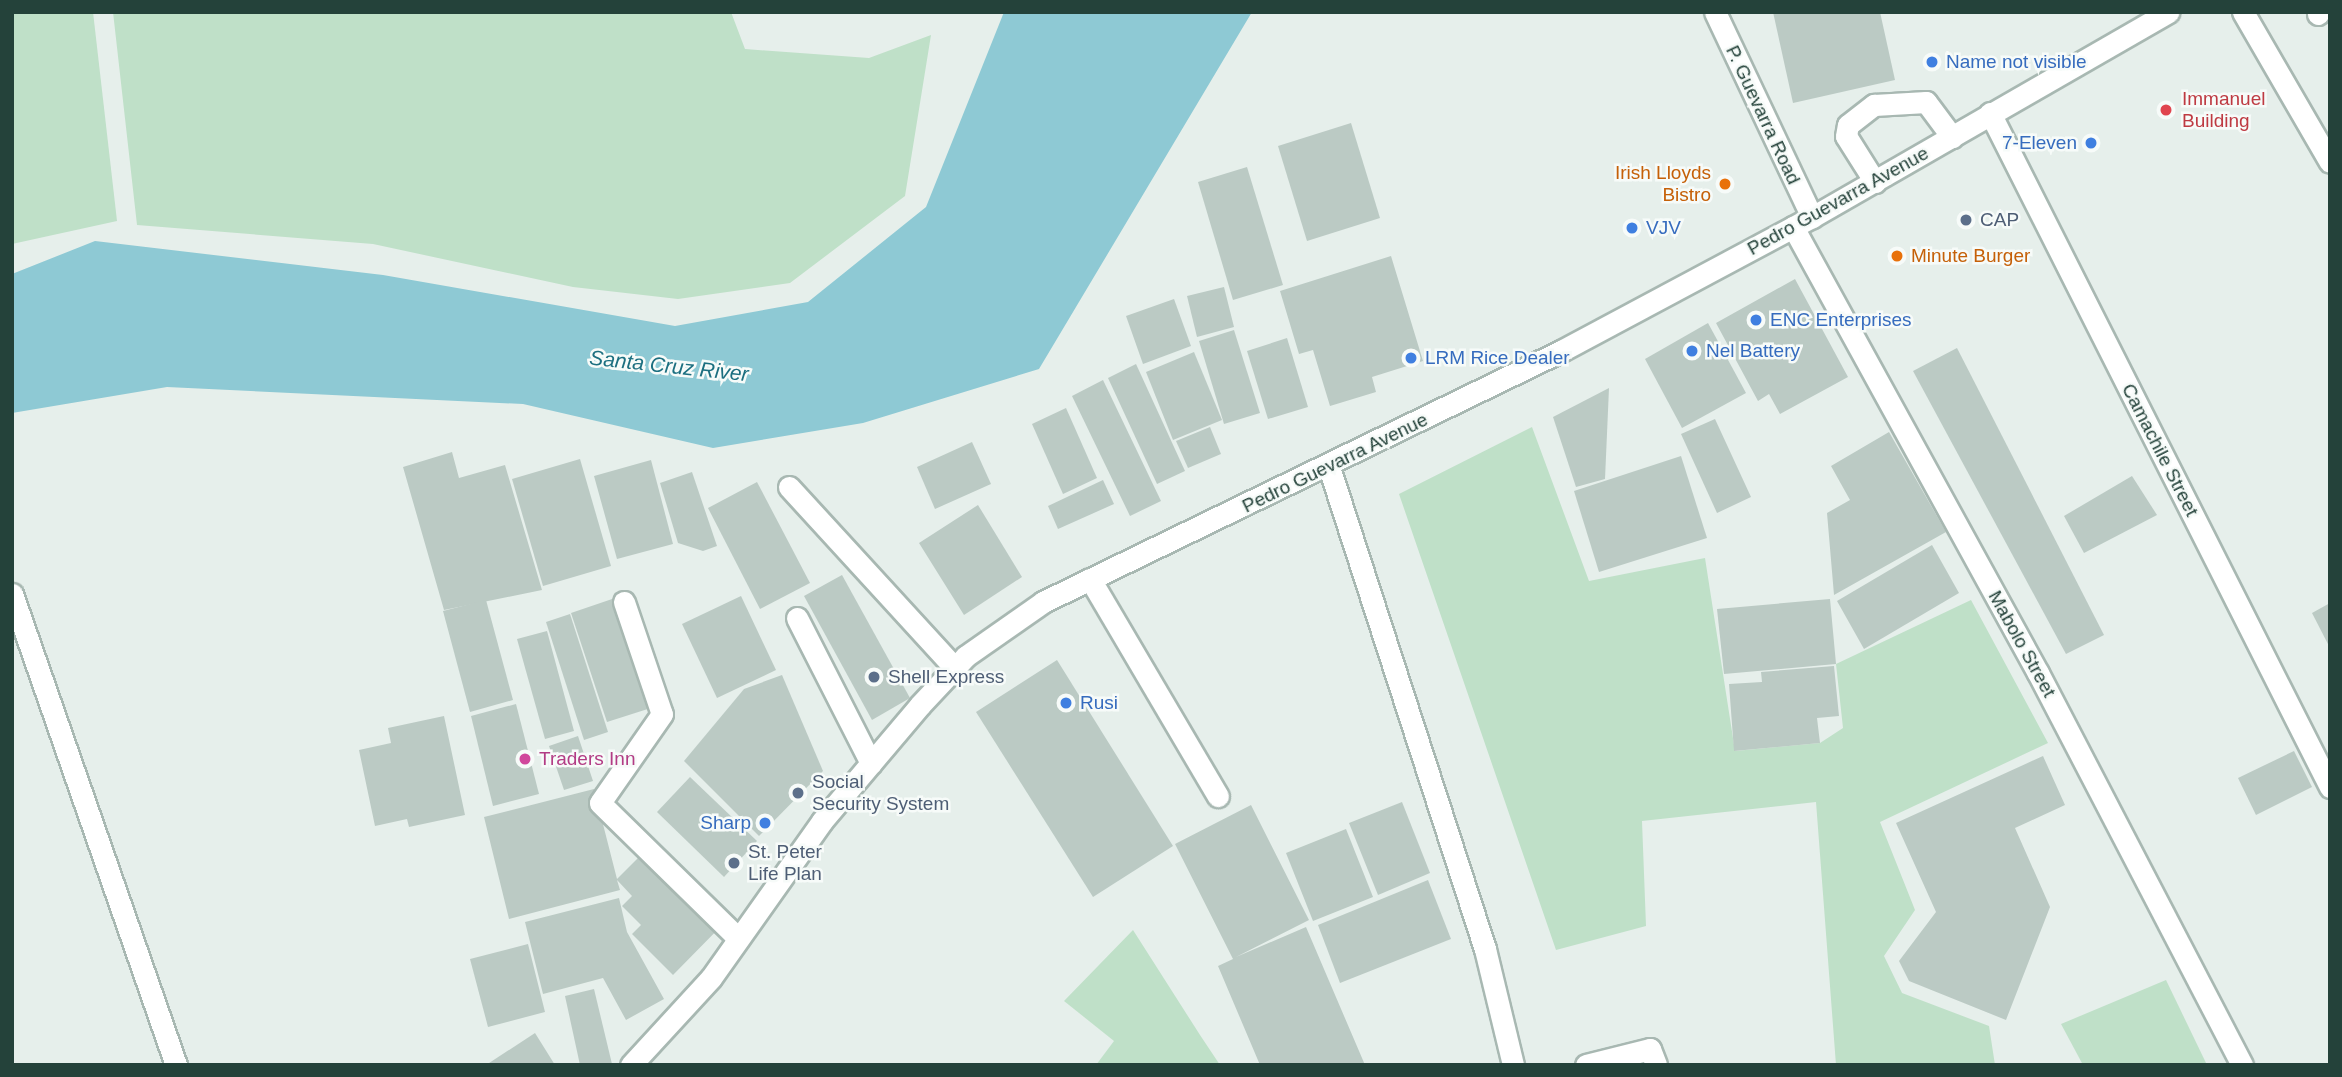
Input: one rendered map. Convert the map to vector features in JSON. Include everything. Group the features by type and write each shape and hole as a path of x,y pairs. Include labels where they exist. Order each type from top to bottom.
{"street":[{"name":"P. Guevarra Road","path":"1715,12 1812,217"},
{"name":"Pedro Guevarra Avenue","path":"631,1065 711,978 738,938 871,763 955,668 1043,602 1329,467 1793,227 2168,12"},
{"path":"2243,12 2330,162"},
{"path":"1875,182 1846,136 1849,125 1874,105 1926,102 1952,137"},
{"name":"Camachile Street","path":"1990,113 2330,788"},
{"name":"Mabolo Street","path":"1793,227 2038,673 2242,1065"},
{"path":"1329,467 1485,949 1513,1065"},
{"path":"789,486 955,668"},
{"path":"1090,579 1218,796"},
{"path":"12,594 176,1065"},
{"path":"624,602 662,714 600,803 738,938"},
{"path":"797,618 871,763"},
{"path":"1586,1065 1650,1049 1656,1065"}],"green space":[{"path":"12,12 93,12 117,221 12,244"},
{"path":"113,12 731,12 745,49 869,58 931,35 905,196 790,283 678,299 573,287 373,244 137,225"},
{"path":"1532,427 1589,581 1705,558 1735,751 1820,743 1843,728 1836,664 1971,600 2048,743 1880,822 1915,910 1884,956 1902,993 1989,1026 1995,1065 1836,1065 1816,802 1642,821 1646,926 1556,950 1399,494"},
{"path":"1133,930 1220,1065 1096,1065 1114,1041 1064,1001"},
{"path":"2166,980 2207,1065 2083,1065 2061,1024"}],"water":[{"name":"Santa Cruz River","path":"1004,12 1252,12 1039,369 863,423 713,448 523,404 167,387 12,413 12,274 95,241 383,275 675,326 808,302 926,207"}],"building":[{"path":"1773,12 1880,12 1895,80 1793,103"},
{"path":"1351,123 1380,218 1307,241 1278,146"},
{"path":"1247,167 1283,285 1233,300 1198,182"},
{"path":"1391,256 1423,361 1372,377 1376,392 1330,406 1313,350 1299,354 1280,291"},
{"path":"1795,279 1848,377 1780,414 1769,394 1758,401 1716,323"},
{"path":"1224,287 1234,327 1197,337 1187,296"},
{"path":"1174,299 1191,346 1143,364 1126,316"},
{"path":"1708,323 1746,393 1682,428 1645,359"},
{"path":"1234,330 1260,413 1224,424 1199,341"},
{"path":"1287,338 1308,407 1268,419 1247,351"},
{"path":"1957,348 2104,635 2066,654 1913,371"},
{"path":"1194,352 1222,420 1173,440 1146,372"},
{"path":"1136,364 1185,471 1157,484 1108,378"},
{"path":"1103,380 1161,501 1130,516 1072,396"},
{"path":"1609,388 1605,479 1576,487 1553,417"},
{"path":"1066,408 1097,478 1063,494 1032,424"},
{"path":"1715,419 1751,497 1717,513 1681,434"},
{"path":"1210,427 1221,454 1188,468 1176,441"},
{"path":"1889,432 1946,532 1834,595 1827,513 1850,500 1831,466"},
{"path":"972,442 991,484 935,509 917,467"},
{"path":"452,452 459,478 505,465 542,590 444,610 403,467"},
{"path":"1681,456 1707,538 1599,572 1574,491"},
{"path":"580,459 611,566 543,586 512,479"},
{"path":"651,460 673,544 617,559 594,476"},
{"path":"692,472 717,546 703,551 678,543 660,483"},
{"path":"2132,476 2157,515 2084,553 2064,516"},
{"path":"1103,480 1114,504 1058,529 1048,506"},
{"path":"757,482 810,583 760,609 708,508"},
{"path":"978,505 1022,577 964,615 919,543"},
{"path":"1932,545 1959,593 1864,649 1837,601"},
{"path":"842,575 910,698 872,720 804,596"},
{"path":"741,596 776,670 717,698 682,624"},
{"path":"618,597 654,707 607,722 571,613"},
{"path":"1830,599 1836,664 1724,674 1717,609"},
{"path":"486,600 513,700 470,712 443,611"},
{"path":"2330,603 2330,648 2312,613"},
{"path":"570,614 608,732 584,740 546,622"},
{"path":"547,631 574,731 545,739 517,639"},
{"path":"1057,660 1173,846 1093,897 976,712"},
{"path":"1834,666 1839,716 1817,718 1820,743 1734,751 1729,684 1762,682 1761,672"},
{"path":"782,675 823,771 759,836 684,761 744,689"},
{"path":"516,704 539,794 493,806 471,716"},
{"path":"444,716 465,815 409,827 407,819 375,826 359,750 391,743 388,728"},
{"path":"578,736 593,781 564,790 549,746"},
{"path":"2294,751 2312,787 2256,815 2238,778"},
{"path":"2043,756 2065,805 2015,828 2050,907 2006,1020 1909,981 1899,961 1936,912 1896,823"},
{"path":"690,777 757,841 724,877 657,812"},
{"path":"594,789 617,879 655,841 730,917 673,975 632,934 641,925 622,906 632,896 617,880 620,890 509,919 484,817"},
{"path":"1402,802 1430,873 1378,895 1349,823"},
{"path":"1251,805 1309,920 1236,957 1306,927 1365,1065 1260,1065 1218,966 1233,959 1175,844"},
{"path":"1346,829 1373,897 1313,921 1286,853"},
{"path":"1428,880 1451,939 1340,983 1318,925"},
{"path":"619,898 627,932 664,999 626,1020 603,978 543,994 525,922"},
{"path":"528,944 545,1012 488,1027 470,959"},
{"path":"594,989 612,1064 609,1065 580,1065 565,996"},
{"path":"535,1033 555,1065 486,1065"}],"place":[{"name":"Name not visible","path":"1932,62"},
{"name":"Immanuel Building","path":"2166,110"},
{"name":"7-Eleven","path":"2091,143"},
{"name":"Irish Lloyds Bistro","path":"1725,184"},
{"name":"CAP","path":"1966,220"},
{"name":"VJV","path":"1632,228"},
{"name":"Minute Burger","path":"1897,256"},
{"name":"ENC Enterprises","path":"1756,320"},
{"name":"Nel Battery","path":"1692,351"},
{"name":"LRM Rice Dealer","path":"1411,358"},
{"name":"Shell Express","path":"874,677"},
{"name":"Rusi","path":"1066,703"},
{"name":"Traders Inn","path":"525,759"},
{"name":"Social Security System","path":"798,793"},
{"name":"Sharp","path":"765,823"},
{"name":"St. Peter Life Plan","path":"734,863"}]}
